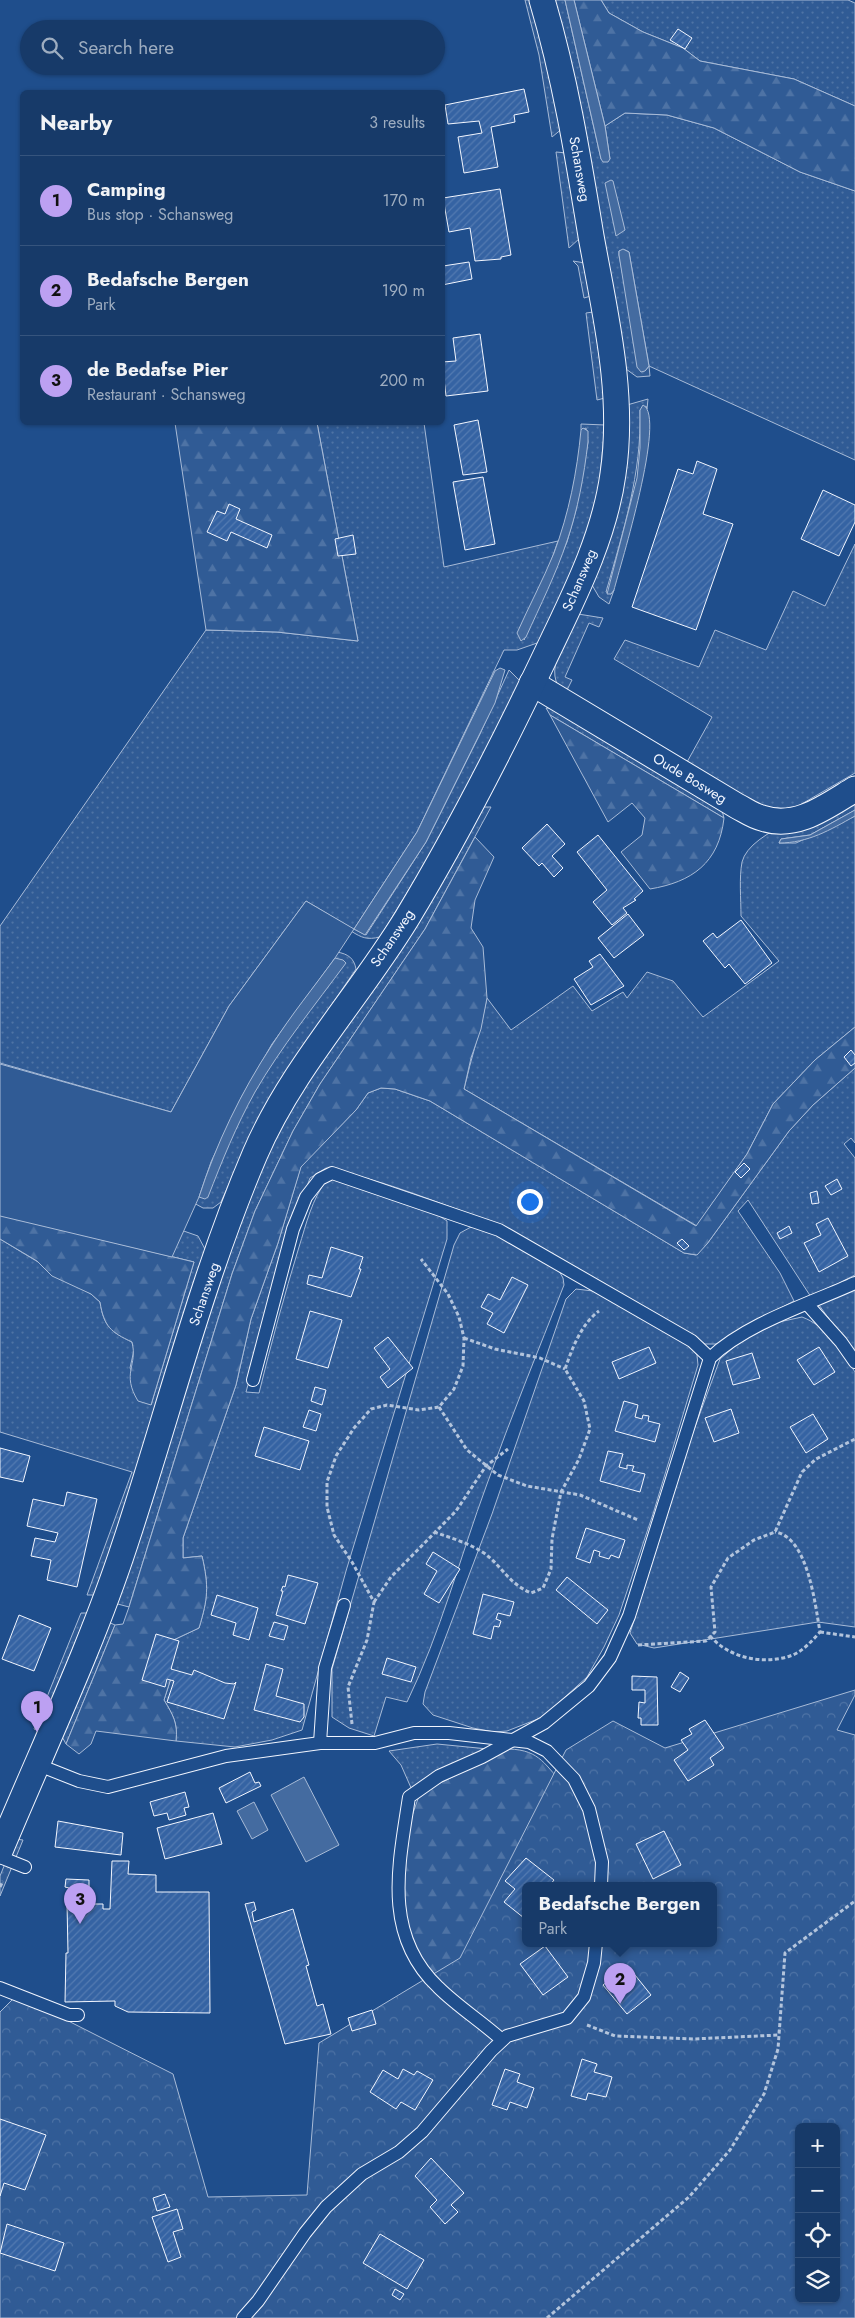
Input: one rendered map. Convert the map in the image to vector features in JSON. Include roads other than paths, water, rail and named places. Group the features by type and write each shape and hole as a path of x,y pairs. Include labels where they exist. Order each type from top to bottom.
{"street":[{"name":"Schansweg","path":"0,1851 123,1551 186,1347 221,1243 256,1151 286,1096 404,923 473,804 574,594 603,522 613,475 616,442 614,367 574,138 551,30 542,0"},
{"name":"Oude Bosweg","path":"532,683 737,806 763,819 791,821 808,816 855,789"}],"lane":[{"path":"253,1380 293,1229 306,1198 320,1179 332,1173 499,1230 692,1341 710,1358"},
{"path":"502,2040 437,1986 408,1948 400,1919 398,1870 409,1797 439,1776 482,1757 544,1723 589,1686 613,1651 629,1616 710,1358 734,1340 777,1317 855,1283"},
{"path":"808,1305 841,1342 855,1362"},
{"path":"320,1743 325,1668 344,1605"},
{"path":"36,1764 79,1780 108,1786 226,1756 320,1743 375,1744 414,1733 449,1733 529,1742 547,1751 574,1779 589,1808 602,1862 601,1882"},
{"path":"0,1857 25,1868"},
{"path":"243,2318 258,2301 304,2233 326,2207 362,2174 399,2152 422,2132 502,2040 522,2031 567,2018 584,1997 594,1964 596,1947"},
{"path":"0,1988 69,2015 78,2015"}],"place":[{"name":"Camping","path":"37,1732"},
{"name":"de Bedafse Pier","path":"80,1924"},
{"name":"Bedafsche Bergen","path":"620,2004"}]}
